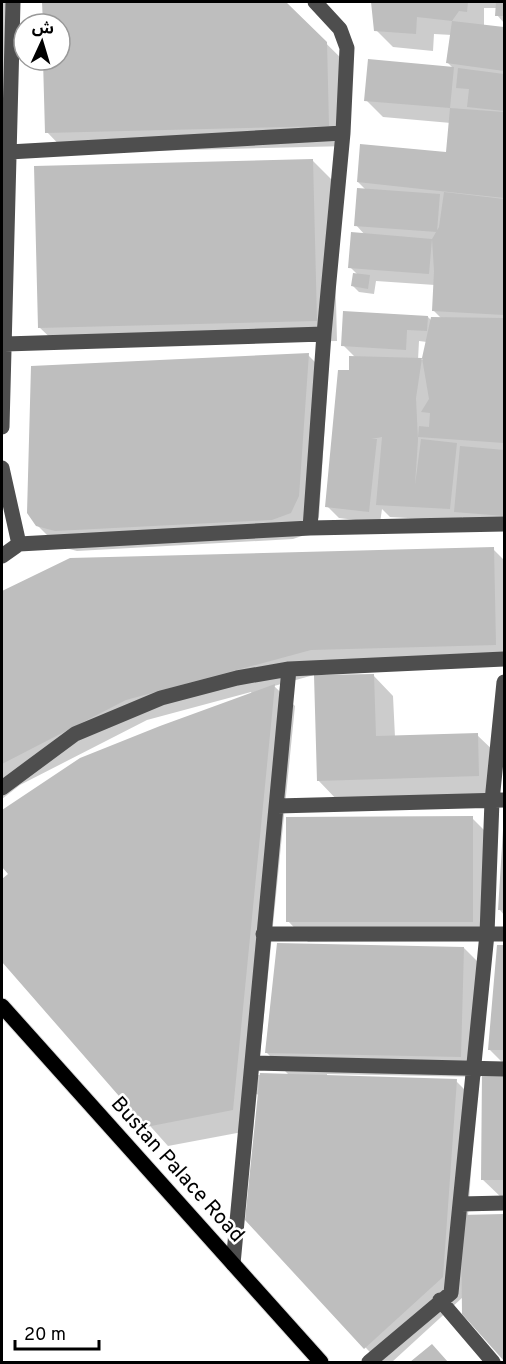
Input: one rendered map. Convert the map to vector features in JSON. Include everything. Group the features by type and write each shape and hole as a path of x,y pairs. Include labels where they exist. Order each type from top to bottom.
{"main road":[{"name":"Bustan Palace Road","path":"2,1006 321,1362"}],"street":[{"path":"2,427 13,2"},
{"path":"310,528 324,334 343,133 347,48 340,28 315,2"},
{"path":"9,152 343,133"},
{"path":"5,344 324,334"},
{"path":"2,468 20,544"},
{"path":"2,556 20,544 310,528 504,524"},
{"path":"2,788 75,734 161,698 237,678 289,669 504,659"},
{"path":"232,1264 289,669"},
{"path":"369,1362 451,1293 487,934 498,801 504,682"},
{"path":"277,806 498,801"},
{"path":"263,934 504,934"},
{"path":"252,1063 504,1069"},
{"path":"461,1204 504,1203"},
{"path":"440,1300 493,1362"}],"building":[{"path":"42,2 286,2 327,42 329,126 45,133 43,72 72,72 72,12 42,12"},
{"path":"371,2 468,2 467,12 459,11 452,21 417,17 416,34 374,31"},
{"path":"496,2 504,2 504,16 495,16"},
{"path":"452,21 504,27 504,71 446,63"},
{"path":"368,59 454,67 450,108 364,101"},
{"path":"458,68 504,74 504,111 467,107 469,89 456,88"},
{"path":"450,108 504,112 504,198 357,182 360,144 446,152"},
{"path":"313,159 317,321 38,328 34,166"},
{"path":"357,188 440,194 437,232 354,226"},
{"path":"444,192 504,199 504,315 432,311 434,271 432,239 439,227"},
{"path":"351,232 432,239 429,274 348,268"},
{"path":"353,273 370,275 368,289 351,286"},
{"path":"343,311 428,316 427,331 407,330 406,350 341,346"},
{"path":"431,317 504,318 504,443 418,437 419,426 429,427 430,413 421,412 429,399 422,358"},
{"path":"309,353 299,496 291,513 272,520 55,531 36,526 27,513 31,366"},
{"path":"349,356 422,358 416,398 418,440 415,485 421,439 457,443 450,509 376,505 382,437 371,439 377,439 369,512 325,507 338,370 349,370"},
{"path":"460,446 504,450 504,516 454,512"},
{"path":"494,547 496,645 311,650 126,700 2,764 2,591 70,558"},
{"path":"374,674 376,736 478,733 479,776 317,781 314,675"},
{"path":"275,684 233,1110 146,1127 2,962 2,879 8,874 2,867 2,810 80,758"},
{"path":"473,816 473,922 286,922 286,817"},
{"path":"503,830 504,910 498,910"},
{"path":"277,943 464,947 461,1057 265,1053"},
{"path":"497,945 504,945 504,1050 488,1050"},
{"path":"260,1073 457,1079 443,1277 364,1349 245,1220"},
{"path":"482,1073 504,1074 504,1180 481,1180"},
{"path":"504,1214 504,1361 462,1314 461,1215"},
{"path":"432,1344 448,1362 410,1362"}]}
